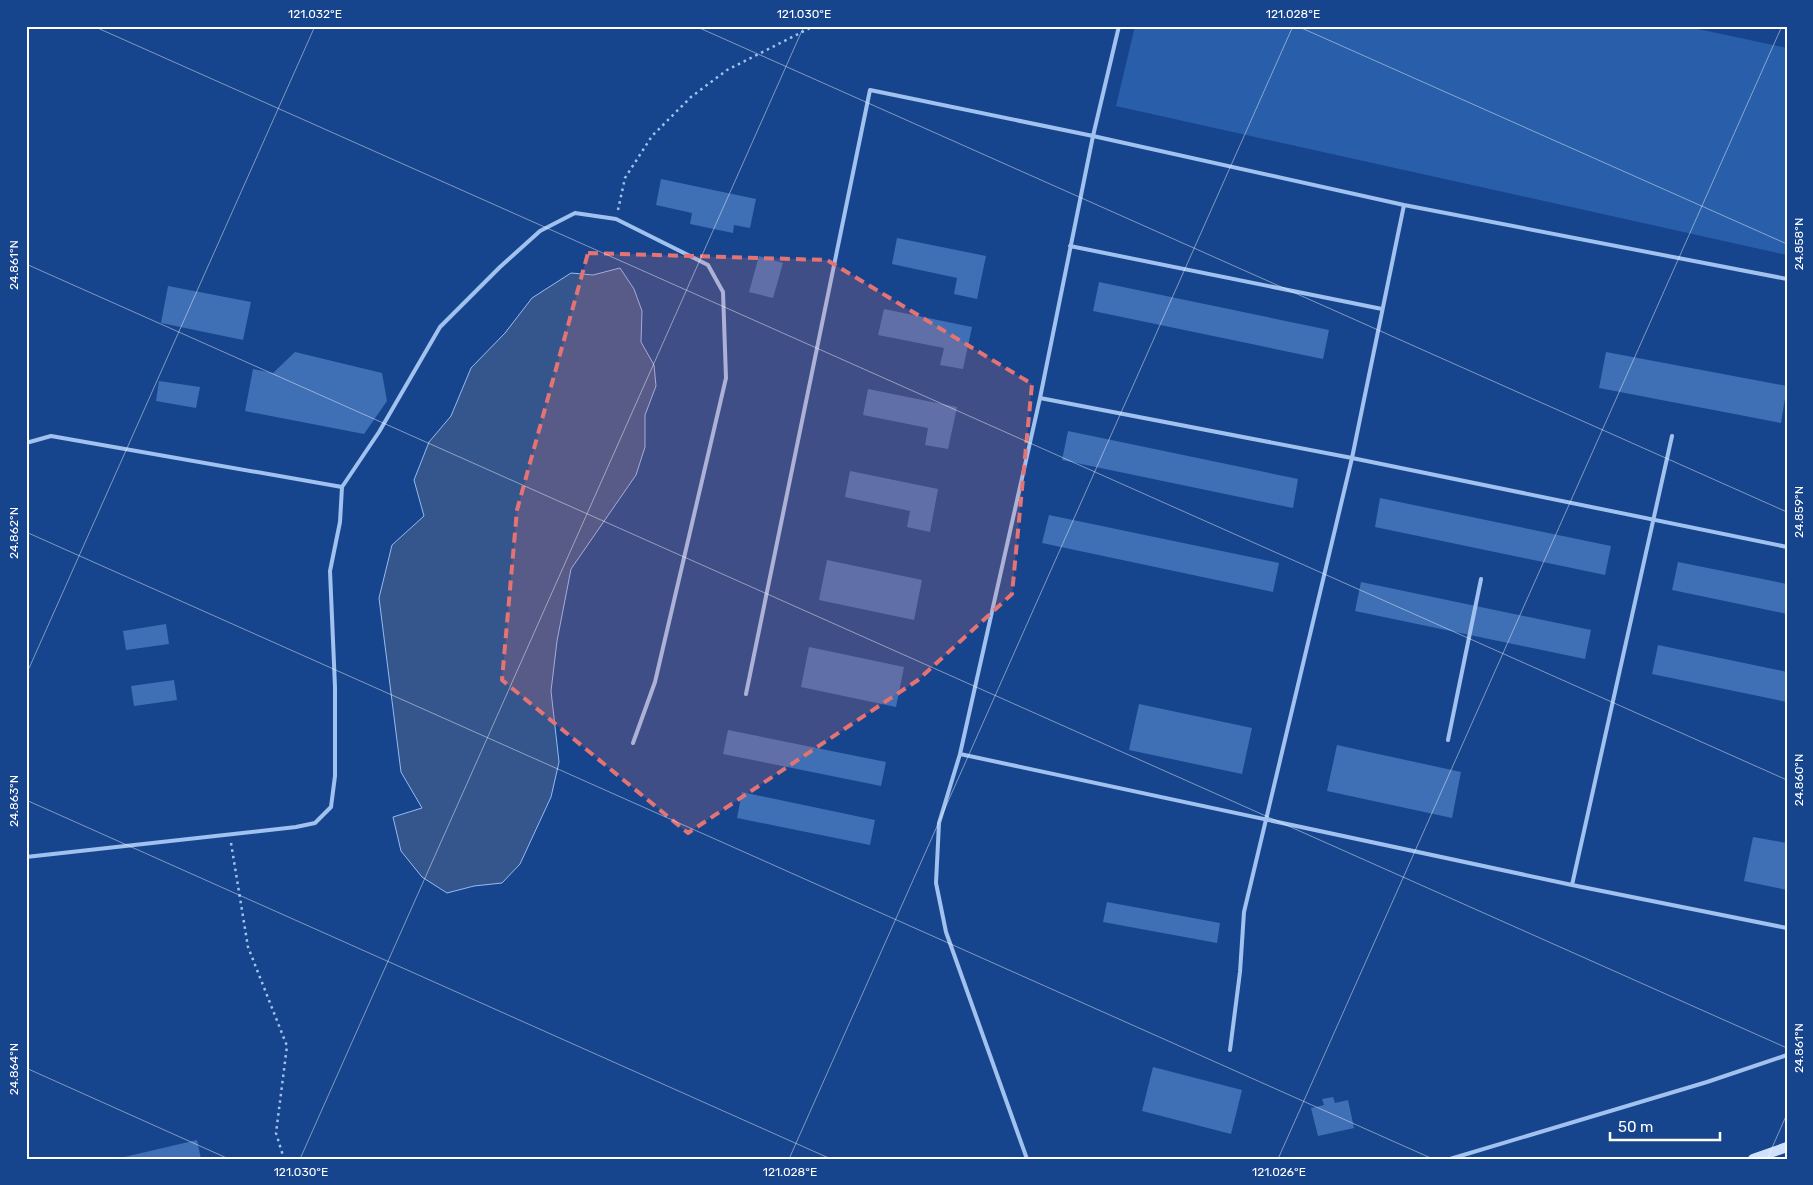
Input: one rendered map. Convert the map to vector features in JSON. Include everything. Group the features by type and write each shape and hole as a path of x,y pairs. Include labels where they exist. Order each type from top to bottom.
{"main road":[{"path":"1753,1159 1787,1147"}],"lane":[{"path":"1027,1159 946,932 936,884 939,823 960,754 1040,398 1093,136 1119,26"},
{"path":"746,694 870,90 1093,136 1404,205 1787,280"},
{"path":"1230,1050 1240,972 1244,912 1352,458 1404,205"},
{"path":"26,857 315,824 331,807 335,776 336,687 330,571 340,522 342,487 379,432 440,327 500,267 540,232 575,213 616,219 708,265 723,292 726,378 655,682 633,743"},
{"path":"1070,246 1382,309"},
{"path":"1040,398 1352,458 1787,547"},
{"path":"26,442 51,436 342,487"},
{"path":"1572,885 1655,520 1672,436"},
{"path":"1448,740 1481,578"},
{"path":"960,754 1572,885 1787,928"},
{"path":"1450,1159 1707,1082 1787,1055"}],"path":[{"path":"616,219 625,178 652,136 691,98 727,70 814,26"},
{"path":"230,834 248,947 287,1046 276,1133 284,1159"}],"highlighted area":[{"path":"588,253 827,260 1032,384 1012,594 918,680 688,833 502,680 517,510"}],"shaded area":[{"path":"1135,26 1684,26 1787,48 1787,255 1116,106"},
{"path":"620,268 634,289 642,311 641,342 654,365 656,386 645,415 645,447 636,475 571,569 557,641 551,691 559,762 551,797 520,864 502,883 474,886 447,893 422,877 401,851 393,817 422,808 401,772 379,598 392,545 424,516 414,480 429,442 451,416 471,368 505,333 532,298 571,273 593,275"}],"building":[{"path":"661,179 756,199 750,228 734,225 733,233 690,224 692,213 656,205"},
{"path":"897,238 986,256 977,299 954,294 957,278 892,264"},
{"path":"759,256 783,263 773,298 749,292"},
{"path":"1099,282 1329,330 1323,359 1093,311"},
{"path":"168,286 251,302 243,340 161,323"},
{"path":"884,309 972,327 963,369 940,365 944,348 878,335"},
{"path":"295,352 382,373 387,401 364,434 245,411 253,369 273,373"},
{"path":"1606,352 1787,386 1781,423 1599,388"},
{"path":"159,381 200,387 196,408 156,401"},
{"path":"868,389 957,407 948,449 925,445 928,428 863,415"},
{"path":"1068,431 1298,479 1293,508 1062,460"},
{"path":"850,471 938,489 930,532 907,527 910,511 845,497"},
{"path":"1380,498 1611,546 1605,575 1375,527"},
{"path":"1049,515 1279,563 1273,592 1042,543"},
{"path":"827,560 922,580 914,620 819,600"},
{"path":"1678,562 1787,584 1787,614 1672,590"},
{"path":"1361,582 1591,630 1585,659 1355,611"},
{"path":"166,624 169,644 126,650 123,631"},
{"path":"1658,645 1787,672 1787,702 1652,674"},
{"path":"809,647 904,667 896,707 801,687"},
{"path":"174,680 177,700 134,706 131,686"},
{"path":"1139,704 1252,728 1242,774 1129,750"},
{"path":"728,730 886,762 881,786 723,754"},
{"path":"1337,745 1461,772 1452,818 1327,791"},
{"path":"742,792 875,820 870,845 737,818"},
{"path":"1753,837 1787,843 1787,890 1744,881"},
{"path":"1107,902 1220,923 1217,943 1103,922"},
{"path":"1153,1067 1242,1090 1231,1134 1142,1111"},
{"path":"1333,1097 1335,1103 1348,1100 1354,1128 1318,1136 1311,1108 1324,1105 1322,1099"},
{"path":"197,1140 201,1159 120,1159 120,1158"}]}
